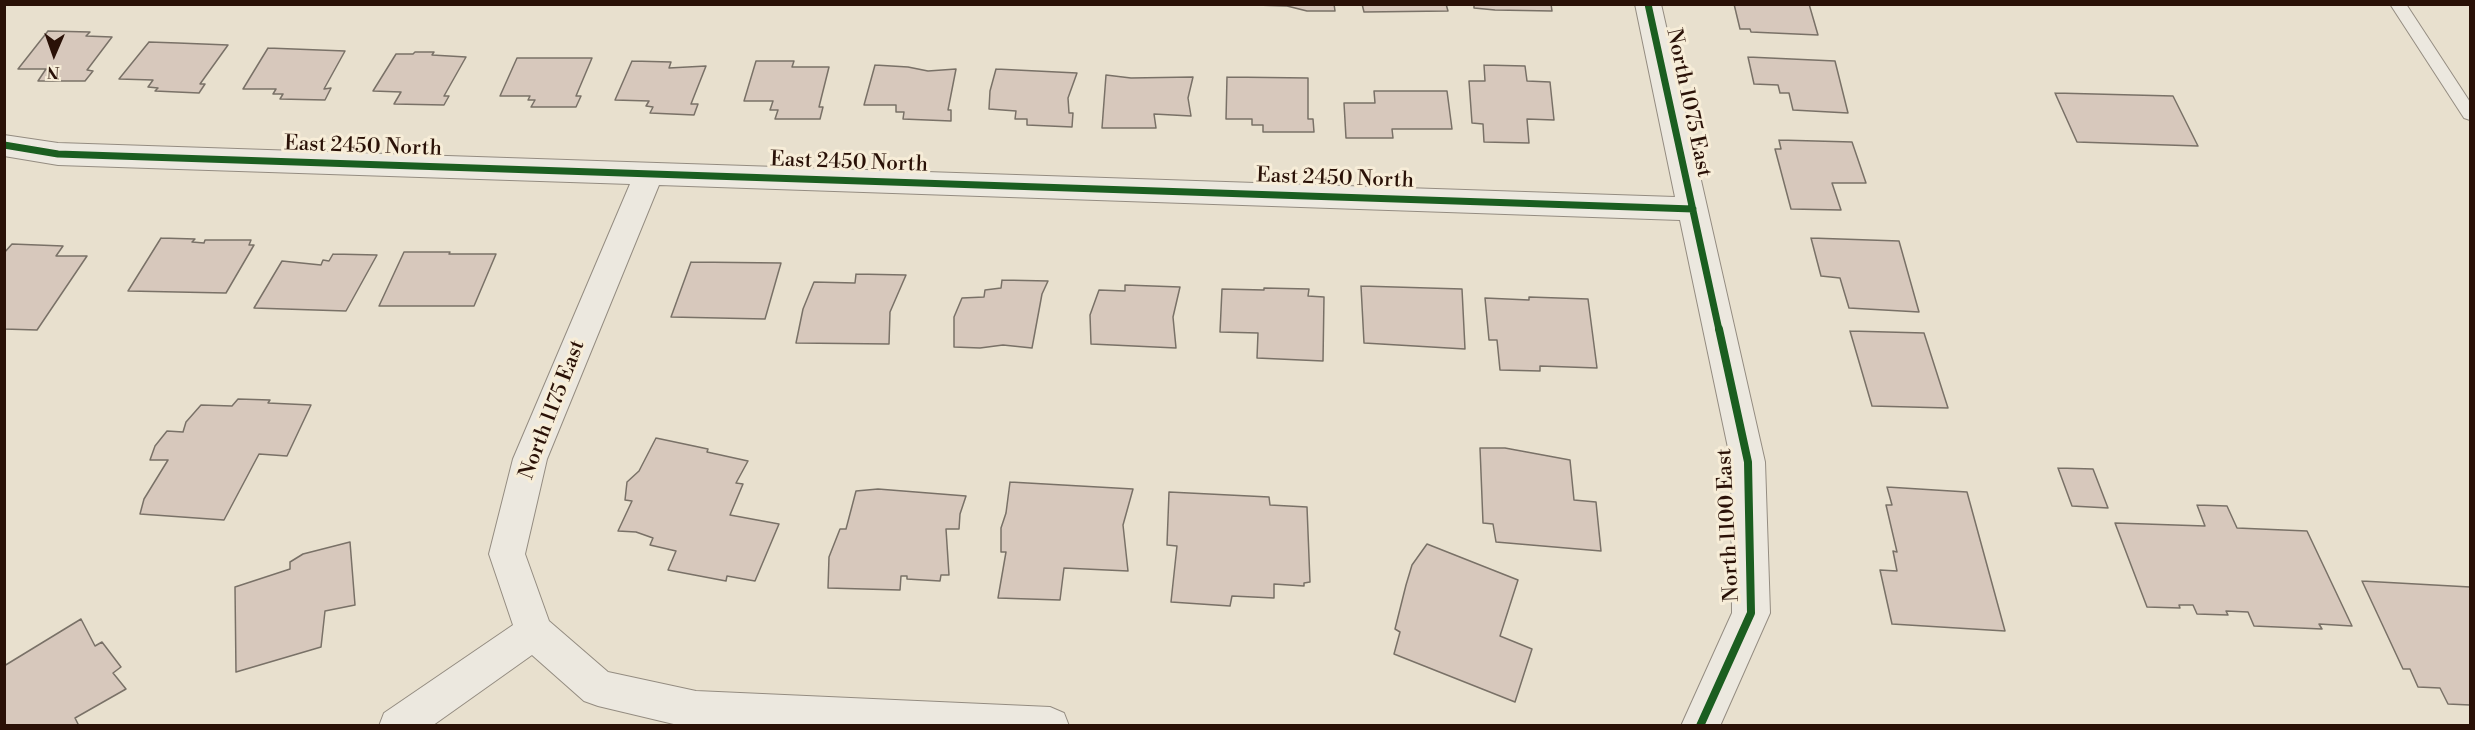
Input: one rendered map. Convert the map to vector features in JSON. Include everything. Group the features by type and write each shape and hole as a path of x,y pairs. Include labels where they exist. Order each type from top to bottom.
{"street":[{"name":"North 1075 East","path":"1648,4 1693,209"},
{"name":"East 2450 North","path":"4,145 58,154 1693,209"},
{"name":"North 1175 East","path":"534,632 507,554 530,459 649,174"},
{"name":"North 1100 East","path":"1693,209 1748,462 1751,612 1700,726"},
{"path":"398,726 534,632 598,688 696,710 1050,726"}],"lane":[{"path":"2397,4 2470,114"}],"building":[{"path":"1334,4 1335,11 1307,11 1287,6 1255,5"},
{"path":"1362,4 1446,4 1448,11 1364,12"},
{"path":"1474,4 1551,4 1552,11 1495,10 1474,8"},
{"path":"1734,4 1809,4 1818,35 1751,32 1750,29 1740,29"},
{"path":"48,31 90,32 86,36 112,37 87,70 93,71 85,81 38,81 46,69 18,69"},
{"path":"149,42 228,45 200,84 205,84 199,93 155,91 158,88 148,87 153,80 119,79"},
{"path":"268,48 345,51 324,89 331,88 325,100 280,99 283,94 273,94 276,89 243,89"},
{"path":"434,52 432,55 466,57 444,96 449,96 444,105 394,104 401,92 373,91 396,54"},
{"path":"1748,57 1835,61 1848,113 1793,110 1789,93 1780,93 1778,85 1754,84"},
{"path":"517,58 592,58 576,96 581,96 576,107 531,107 535,100 528,100 530,96 500,96"},
{"path":"632,61 671,62 669,68 706,66 691,104 698,104 694,115 650,113 653,107 646,106 649,101 615,100"},
{"path":"756,61 794,61 792,67 829,67 819,107 823,107 820,119 775,119 778,110 770,110 773,101 744,101"},
{"path":"875,65 928,71 956,69 948,110 951,110 951,121 903,119 904,112 896,112 896,105 864,105"},
{"path":"1484,65 1525,66 1527,81 1550,82 1554,120 1527,119 1529,143 1484,142 1483,124 1472,123 1469,81 1485,81"},
{"path":"996,69 1077,73 1068,98 1069,113 1073,113 1072,127 1027,125 1027,119 1015,119 1016,111 989,109 990,91"},
{"path":"1106,75 1131,78 1193,77 1188,98 1191,116 1154,114 1156,128 1102,128"},
{"path":"1227,77 1308,78 1308,119 1313,119 1314,132 1263,132 1263,125 1252,125 1252,119 1226,119"},
{"path":"1374,91 1447,91 1452,129 1392,129 1393,138 1346,138 1344,103 1375,103"},
{"path":"2055,93 2173,96 2198,146 2077,142"},
{"path":"1779,140 1852,142 1866,183 1832,183 1841,210 1791,209 1775,149 1781,149"},
{"path":"161,238 195,239 192,242 204,243 205,240 251,240 249,245 254,245 226,293 128,291"},
{"path":"1811,238 1899,241 1919,312 1849,308 1840,278 1821,276"},
{"path":"12,244 63,246 56,256 87,256 37,330 4,329 4,253"},
{"path":"404,252 496,254 474,306 379,306"},
{"path":"333,254 377,255 346,311 254,308 282,261 321,265 323,260 329,261"},
{"path":"691,262 781,263 765,319 671,317"},
{"path":"856,274 906,275 890,312 889,344 796,343 803,309 814,282 855,283"},
{"path":"1002,280 1048,281 1042,294 1032,348 1003,345 980,348 954,347 954,317 962,298 984,297 985,290 1001,288"},
{"path":"1125,285 1180,287 1173,317 1176,348 1091,344 1090,315 1099,290 1125,291"},
{"path":"1361,286 1462,289 1465,349 1364,343"},
{"path":"1264,288 1309,289 1308,296 1324,297 1323,361 1257,358 1258,333 1220,332 1222,289 1264,290"},
{"path":"1529,297 1588,299 1597,368 1540,366 1540,371 1500,370 1497,340 1489,340 1485,298 1529,300"},
{"path":"1850,331 1924,333 1948,408 1872,406"},
{"path":"238,399 311,405 287,456 259,454 224,520 140,514 144,499 168,460 150,460 155,446 167,431 183,432 186,422 201,405 232,406"},
{"path":"656,438 708,449 707,452 748,461 736,483 743,484 730,515 779,524 755,581 727,576 726,581 668,570 676,551 650,545 653,538 636,532 618,531 632,501 625,500 627,482 639,471"},
{"path":"1480,448 1505,448 1570,460 1574,500 1596,502 1601,551 1496,542 1493,524 1483,523"},
{"path":"2058,468 2093,469 2108,508 2072,506"},
{"path":"1010,482 1133,489 1123,525 1128,571 1064,568 1060,600 998,598 1006,552 1001,552 1001,528 1006,513"},
{"path":"1887,487 1967,492 2005,631 1892,624 1880,570 1897,571 1893,551 1897,552 1886,505 1892,505"},
{"path":"878,489 966,496 960,514 959,529 946,529 949,575 941,575 940,581 907,579 907,576 901,576 900,590 828,588 829,557 840,529 846,529 856,491"},
{"path":"1169,492 1269,497 1270,505 1307,507 1310,582 1304,583 1304,586 1274,584 1274,598 1232,596 1230,606 1171,602 1177,546 1167,545"},
{"path":"2197,505 2227,506 2237,528 2307,531 2352,626 2319,624 2322,629 2254,626 2248,612 2226,611 2228,615 2197,614 2193,605 2179,605 2180,608 2147,607 2115,523 2205,526"},
{"path":"350,542 355,605 325,611 321,647 236,672 235,587 290,569 290,562 303,554"},
{"path":"1427,544 1518,580 1500,636 1532,649 1515,702 1394,654 1400,632 1395,629 1412,565"},
{"path":"2362,581 2470,587 2470,705 2448,704 2440,688 2418,687 2410,669 2403,669"},
{"path":"81,619 95,646 102,642 121,667 113,673 126,689 75,718 79,726 4,726 4,666"}],"cycle path":[{"path":"1648,4 1748,462 1751,613 1700,726"},
{"path":"4,145 58,154 1693,209"}]}
